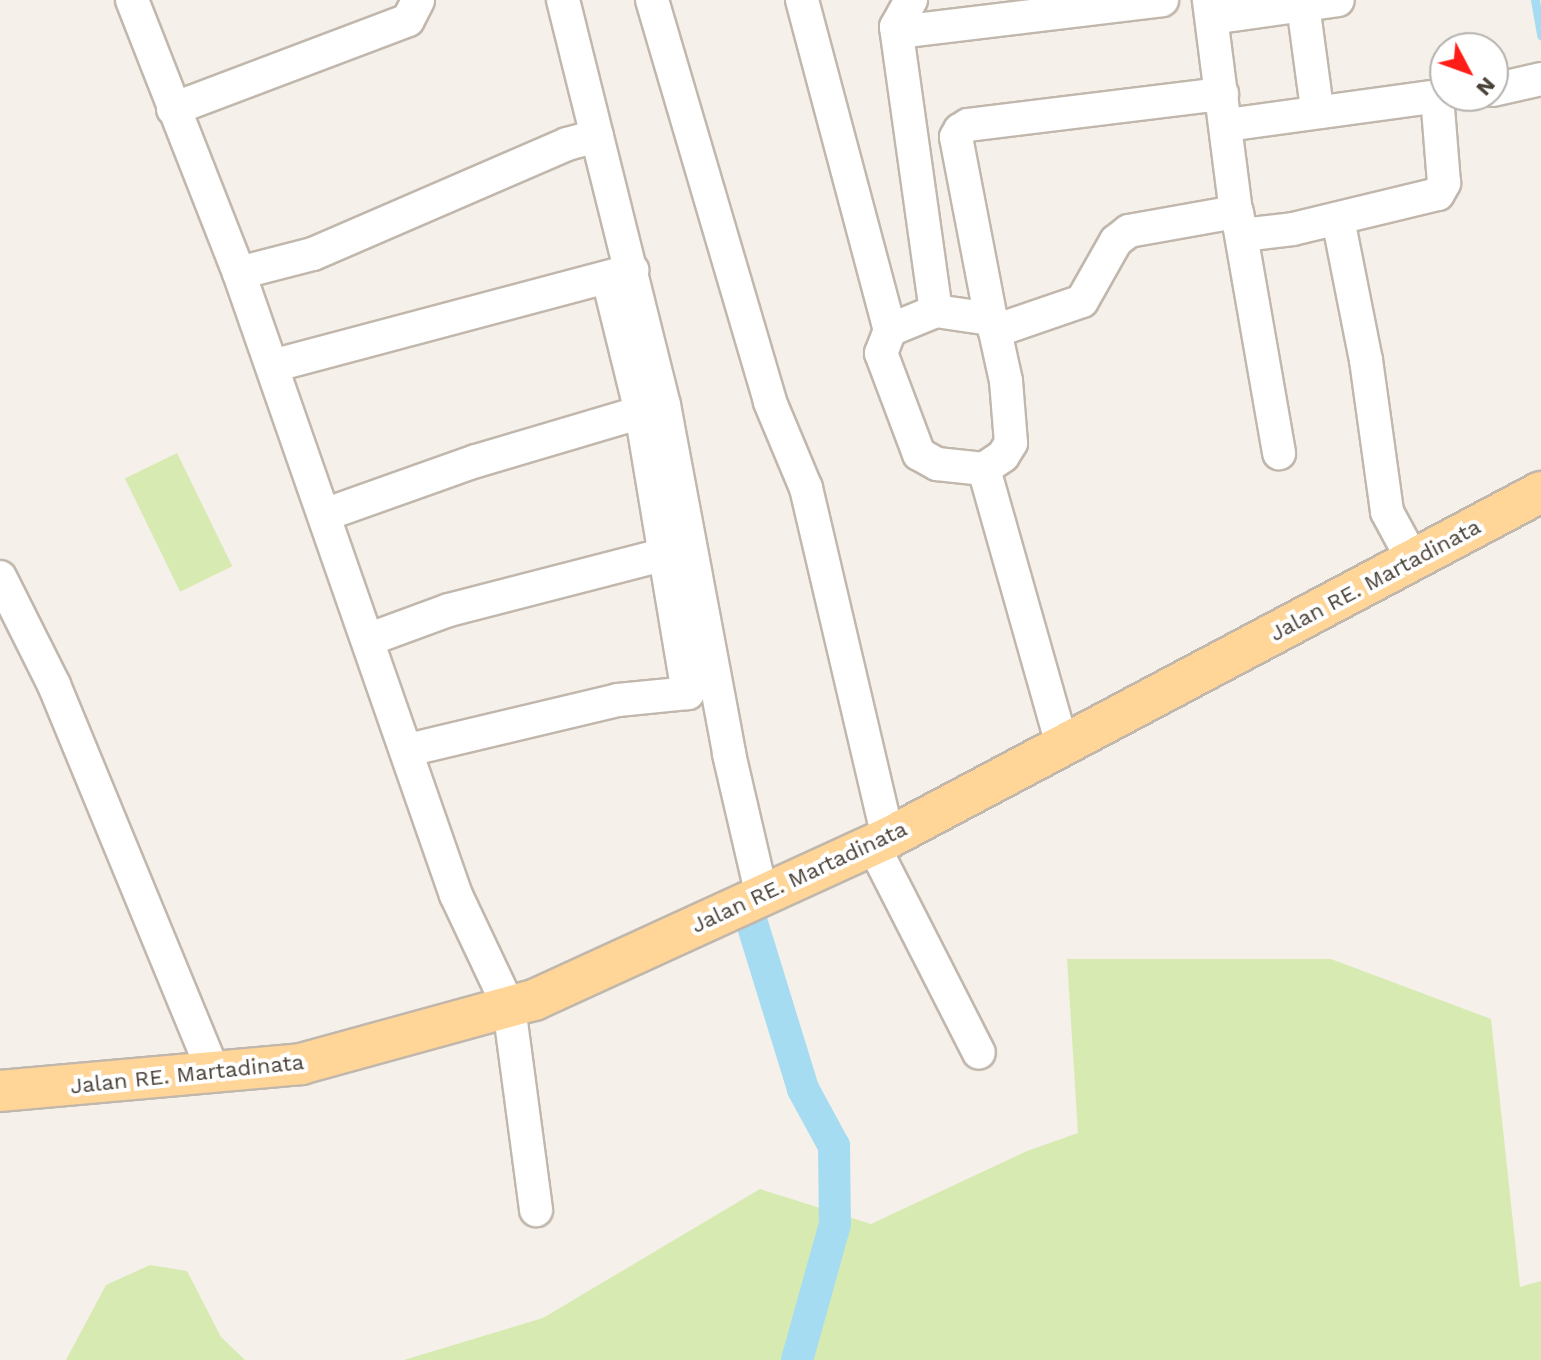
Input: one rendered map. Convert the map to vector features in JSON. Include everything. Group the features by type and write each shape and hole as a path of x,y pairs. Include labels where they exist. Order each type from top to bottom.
{"main road":[{"name":"Jalan RE. Martadinata","path":"0,1091 301,1064 509,1007 880,841 1541,492"}],"street":[{"path":"132,0 239,273 370,639 456,895 509,1007 536,1210"},
{"path":"173,109 408,20 418,0"},
{"path":"563,0 632,270 762,896"},
{"path":"652,0 770,402 806,488 880,841 979,1053"},
{"path":"802,0 890,330 881,353 919,454 937,464 984,469 1003,456 1011,443 1006,381 956,137 960,130 968,125 1224,109 1317,109 1429,96"},
{"path":"911,0 896,27 936,311"},
{"path":"899,32 1162,0"},
{"path":"1279,453 1239,221 1210,9 1338,0"},
{"path":"1298,4 1317,109"},
{"path":"1509,86 1534,81"},
{"path":"1239,221 1251,234 1338,219 1441,192 1441,112"},
{"path":"239,273 313,254 567,144 597,136"},
{"path":"1338,219 1366,360 1387,512 1413,560"},
{"path":"890,330 936,311 993,325 1082,301 1116,241 1129,231 1239,221"},
{"path":"272,366 632,270"},
{"path":"408,750 618,700 688,693 662,555 641,412 612,295"},
{"path":"324,515 403,484 641,412"},
{"path":"984,469 1062,744"},
{"path":"370,639 476,602 662,555"},
{"path":"0,577 54,685 214,1073"}],"green space":[{"path":"177,453 232,566 180,592 125,478"},
{"path":"1067,959 1331,959 1491,1019 1520,1287 1541,1281 1541,1360 404,1360 543,1318 760,1189 871,1224 1027,1151 1078,1133"},
{"path":"150,1265 187,1271 221,1337 245,1360 66,1360 106,1285"}],"waterway":[{"path":"1535,0 1541,35"},
{"path":"752,923 803,1089 834,1146 835,1224 797,1360"}]}
